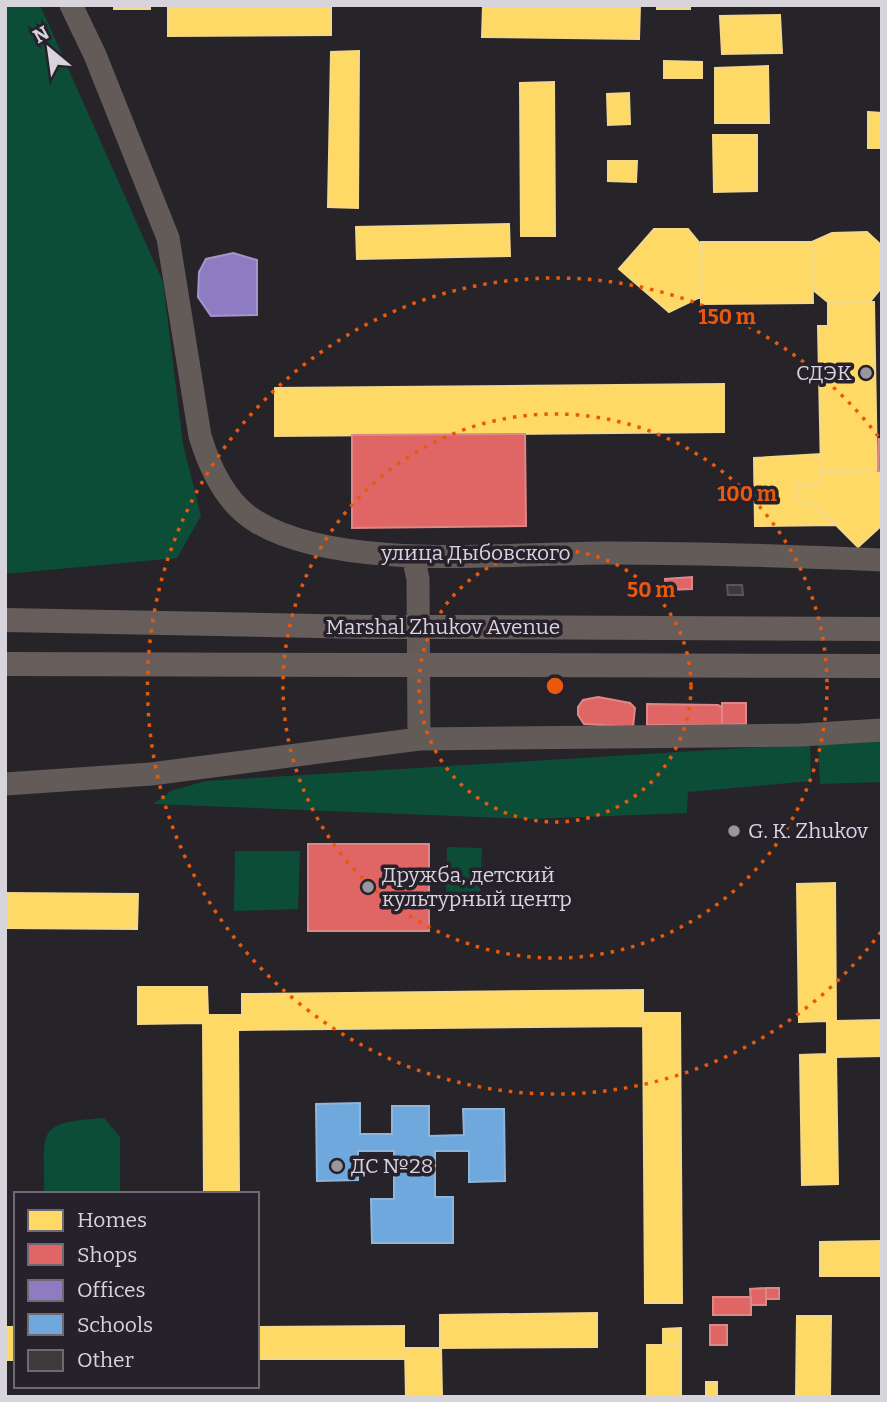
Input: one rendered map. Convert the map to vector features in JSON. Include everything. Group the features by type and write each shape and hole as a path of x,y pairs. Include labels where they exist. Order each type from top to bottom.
{"main road":[{"name":"Marshal Zhukov Avenue","path":"5,620 367,627 882,629"},
{"name":"Marshal Zhukov Avenue","path":"5,664 882,666"}],"street":[{"name":"улица Дыбовского","path":"71,5 95,55 168,238 200,436 207,460 224,490 239,509 257,523 301,541 413,556 738,553 882,560"},
{"path":"413,556 418,579 419,739"},
{"path":"5,784 151,774 419,739 801,735 882,730"}],"green space":[{"path":"5,5 40,5 163,282 183,444 201,516 177,558 5,574"},
{"path":"882,737 882,782 820,784 818,742"},
{"path":"810,744 811,781 688,792 687,813 532,819 153,804 171,791 205,781"},
{"path":"447,847 482,848 480,894 446,893"},
{"path":"235,851 300,851 298,909 234,911"},
{"path":"104,1118 120,1137 120,1192 44,1192 44,1155 48,1134 55,1127 81,1120"}],"building: Homes":[{"path":"114,5 150,5 150,9 114,9"},
{"path":"168,5 331,5 331,35 168,36"},
{"path":"483,5 640,5 639,39 482,37"},
{"path":"657,5 690,5 690,9 657,9"},
{"path":"780,15 782,53 722,54 720,16"},
{"path":"359,51 358,208 328,207 331,52"},
{"path":"664,61 702,62 702,78 664,78"},
{"path":"768,66 769,123 715,123 715,68"},
{"path":"554,82 555,236 521,236 520,83"},
{"path":"629,93 630,124 608,125 607,94"},
{"path":"868,112 882,113 882,148 868,148"},
{"path":"713,135 757,135 757,191 714,192"},
{"path":"608,161 637,161 636,182 608,181"},
{"path":"509,224 510,256 357,259 356,227"},
{"path":"654,229 688,229 702,246 700,297 669,312 619,269"},
{"path":"867,232 882,246 882,287 869,303 829,303 812,289 812,242 832,233"},
{"path":"701,242 812,242 813,303 701,304"},
{"path":"874,302 877,470 821,471 818,326 828,326 828,304"},
{"path":"724,384 724,432 275,436 275,388"},
{"path":"821,454 820,486 797,485 796,503 814,503 835,525 755,526 754,458"},
{"path":"882,471 882,525 858,547 814,503 796,503 797,485 820,486 820,472"},
{"path":"835,883 836,1021 882,1020 882,1056 836,1057 838,1184 802,1185 800,1055 827,1054 827,1021 799,1022 797,884"},
{"path":"5,893 138,894 137,929 5,928"},
{"path":"138,987 207,987 208,1015 242,1015 242,994 643,990 643,1026 238,1030 239,1192 204,1192 203,1023 138,1024"},
{"path":"643,1013 680,1013 682,1303 645,1303"},
{"path":"882,1241 882,1276 820,1276 820,1242"},
{"path":"597,1313 597,1347 440,1348 440,1315"},
{"path":"797,1316 831,1316 830,1397 796,1397"},
{"path":"404,1326 404,1359 259,1359 259,1327"},
{"path":"5,1327 14,1327 14,1360 5,1360"},
{"path":"681,1328 681,1345 663,1345 663,1329"},
{"path":"647,1345 681,1345 681,1397 647,1397"},
{"path":"405,1348 441,1348 442,1396 406,1397"},
{"path":"706,1382 717,1382 717,1397 706,1397"}],"building: Shops":[{"path":"525,434 526,526 352,528 352,435"},
{"path":"879,439 882,439 882,471 878,471"},
{"path":"692,577 692,589 665,590 665,579"},
{"path":"598,697 630,703 635,708 633,727 584,724 578,715 578,707 583,700"},
{"path":"722,703 746,703 746,724 722,725"},
{"path":"647,704 718,705 722,707 722,725 647,725"},
{"name":"Дружба, детский культурный центр","path":"308,844 429,844 429,931 308,931"},
{"path":"766,1288 766,1305 751,1305 750,1289"},
{"path":"766,1288 779,1288 779,1299 766,1299"},
{"path":"713,1297 751,1297 751,1315 713,1315"},
{"path":"710,1325 727,1325 727,1345 710,1345"}],"building: Offices":[{"path":"233,253 257,260 257,315 211,316 198,297 199,272 206,259"}],"building: Schools":[{"name":"ДС №28","path":"360,1103 360,1134 392,1134 392,1106 429,1106 429,1136 464,1135 463,1109 504,1109 505,1181 469,1182 469,1151 435,1151 435,1197 453,1197 453,1243 372,1243 371,1199 394,1199 394,1151 358,1151 358,1180 317,1181 316,1104"}],"building: Other":[{"path":"727,585 742,585 743,595 728,595"}],"place":[{"name":"СДЭК","path":"866,373"},
{"name":"G. K. Zhukov","path":"734,831"},
{"name":"Дружба, детский культурный центр","path":"368,887"},
{"name":"ДС №28","path":"337,1166"}]}
